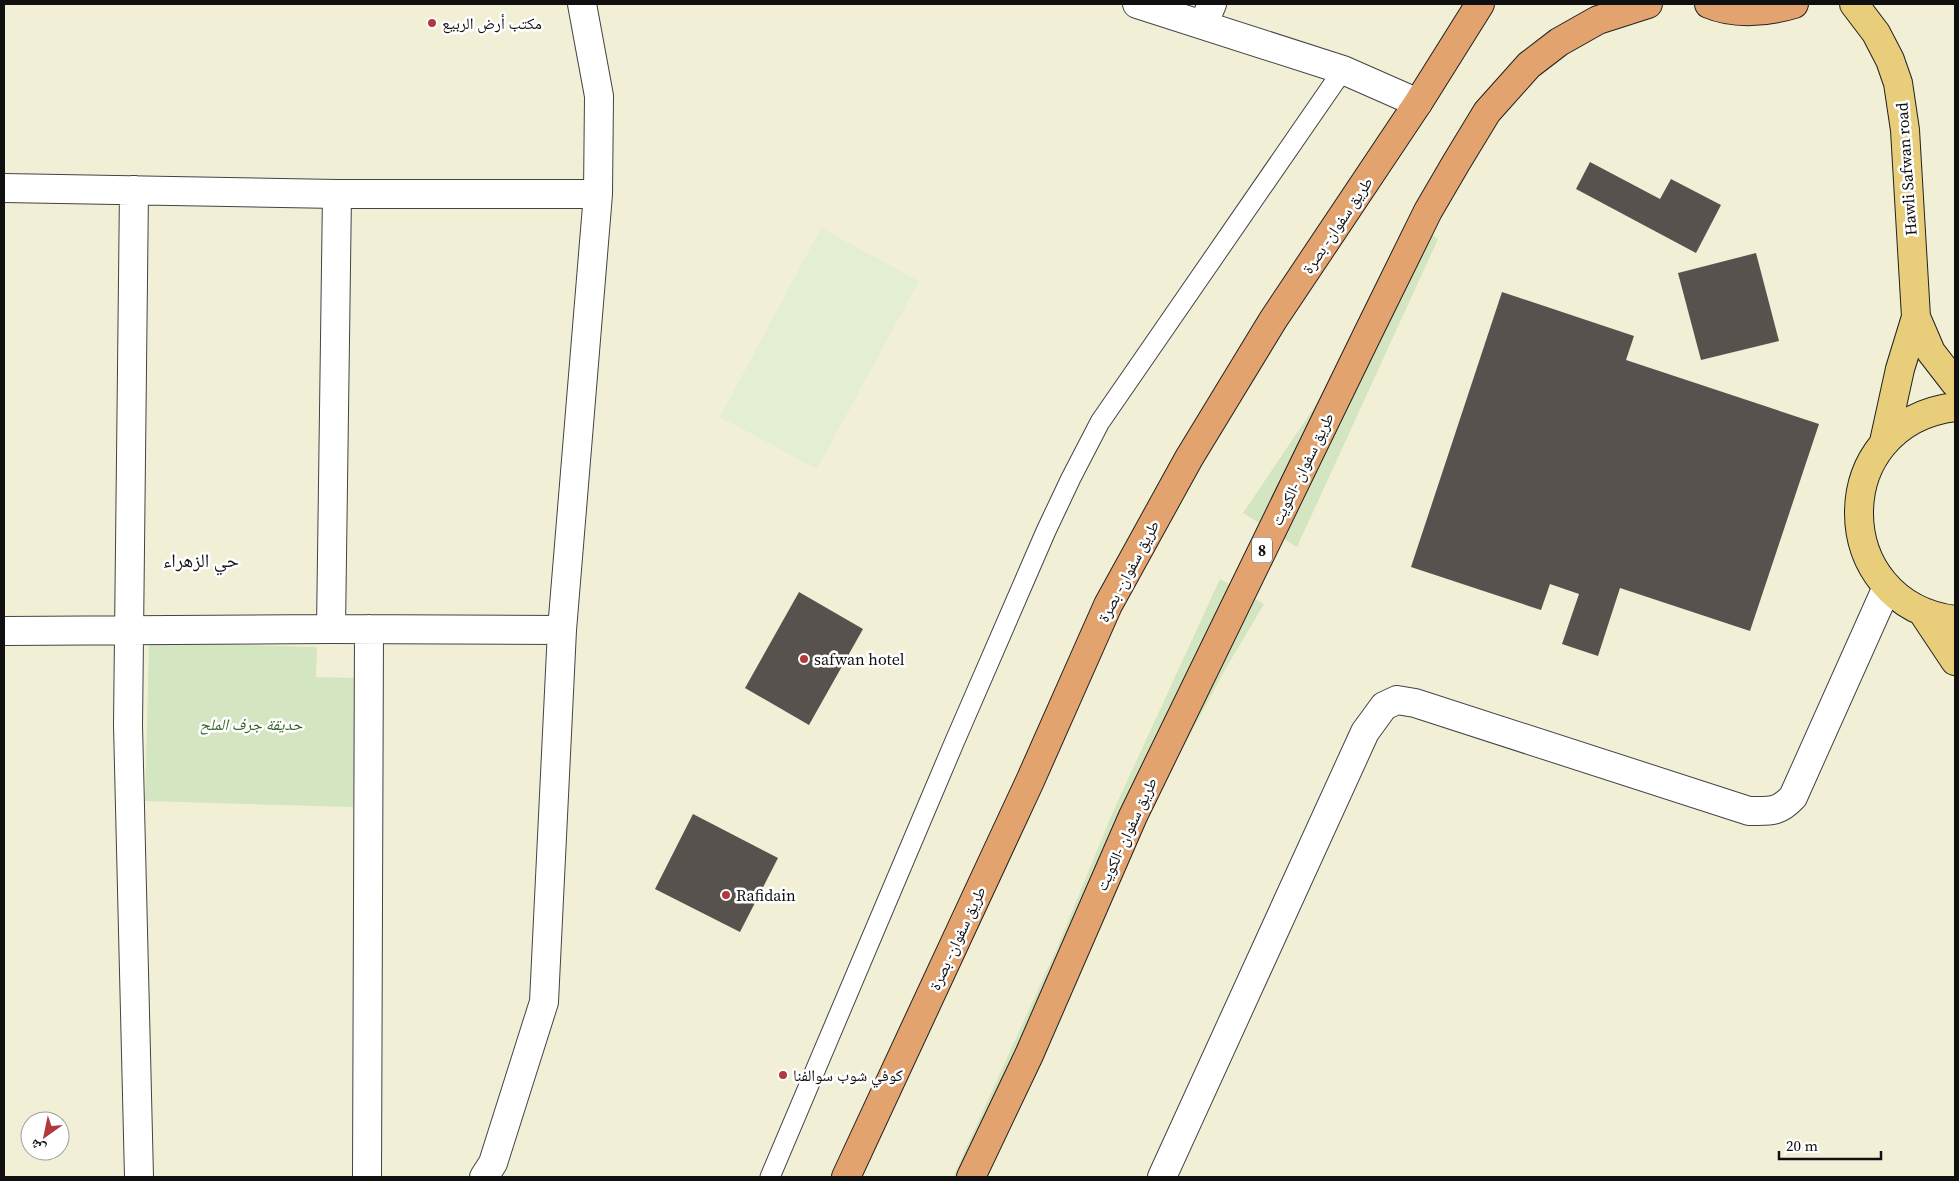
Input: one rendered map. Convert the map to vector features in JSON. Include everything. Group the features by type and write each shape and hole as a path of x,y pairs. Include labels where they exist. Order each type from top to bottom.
{"highway":[{"name":"طريق سفوان- بصرة","path":"846,1177 1026,790 1108,605 1189,458 1273,320 1418,103 1480,4"},
{"name":"طريق سفوان -الكويت","path":"971,1177 1029,1055 1133,816 1428,212 1487,112 1530,65 1559,42 1598,20 1648,4"},
{"path":"1709,4 1747,11 1778,9 1794,4"}],"main road":[{"name":"Hawli Safwan road","path":"1854,4 1876,32 1890,60 1898,83 1903,106 1916,317 1931,352 1955,383"},
{"name":"Hawli Safwan road","path":"1884,442 1900,369 1916,317"},
{"name":"Hawli Safwan road","path":"1955,406 1941,408 1920,416 1900,427 1884,442 1871,461 1862,482 1858,504 1859,526 1864,548 1874,569 1887,587 1904,602 1923,613 1955,620"},
{"name":"Hawli Safwan road","path":"1923,613 1955,661"}],"street":[{"path":"484,1177 492,1163 544,1002 562,630 598,194 599,96 582,4"},
{"path":"1137,4 1207,14 1418,103"},
{"path":"4,188 337,194 598,194"},
{"path":"134,190 128,725 138,1177"},
{"path":"331,628 337,194"},
{"path":"1162,1177 1365,732 1384,706 1397,700 1415,703 1749,811 1770,812 1783,808 1793,797 1887,587"},
{"path":"4,631 331,628 562,630"},
{"path":"367,1177 369,629"}],"lane":[{"path":"770,1177 950,752 1071,478 1100,422 1343,70"}],"green space":[{"path":"4,4 1955,4 1955,1177 4,1177"},
{"path":"821,228 919,281 817,469 720,417"},
{"path":"1431,234 1438,239 1297,547 1243,513"},
{"path":"1220,579 1264,604 1226,668 1139,829 976,1177 953,1177 1057,948 1112,814"},
{"name":"حديقة جرف الملح","path":"149,642 317,647 316,677 357,678 353,807 145,801"}],"building":[{"path":"1590,162 1660,199 1671,179 1721,205 1696,253 1576,189"},
{"path":"1756,253 1779,341 1701,360 1678,273"},
{"path":"1502,292 1634,336 1626,360 1819,424 1750,631 1620,588 1598,656 1562,644 1579,594 1550,584 1541,610 1411,567"},
{"name":"safwan hotel","path":"799,592 863,629 809,725 745,688"},
{"path":"693,814 778,858 740,932 655,889"}],"place":[{"name":"مكتب أرض الربيع","path":"432,23"},
{"name":"safwan hotel","path":"804,659"},
{"name":"Rafidain","path":"726,895"},
{"name":"كوفي شوب سوالفنا","path":"783,1075"}],"district":[{"name":"حي الزهراء","path":"201,560"}]}
